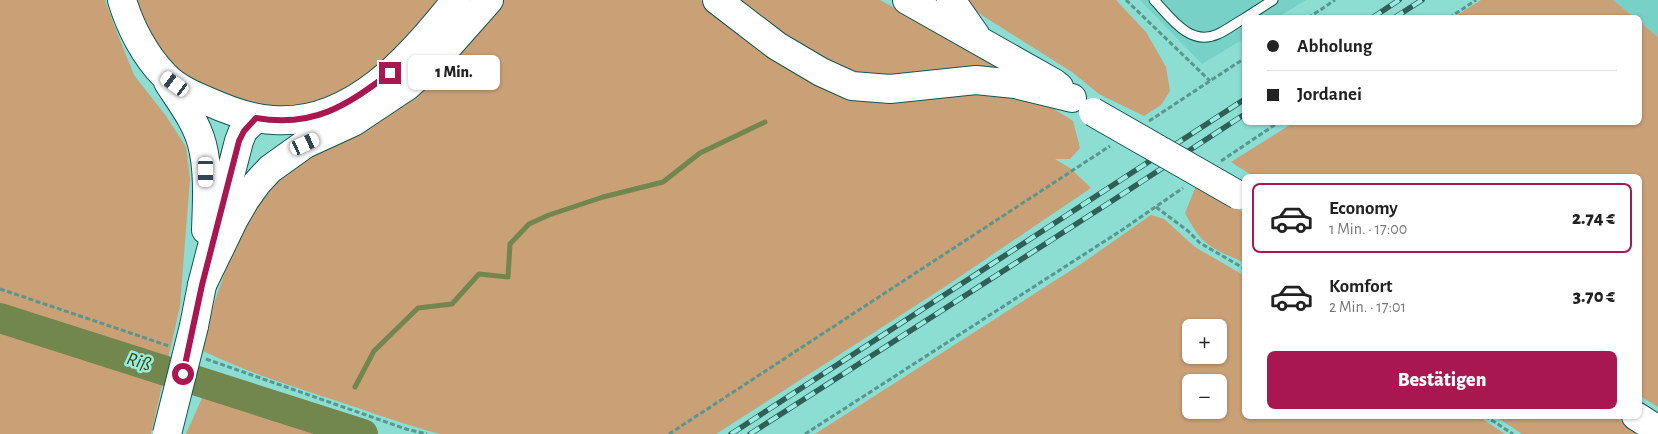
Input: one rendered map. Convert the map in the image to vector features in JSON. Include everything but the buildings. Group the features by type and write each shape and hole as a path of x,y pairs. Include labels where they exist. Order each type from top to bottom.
{"main road":[{"path":"122,0 128,18 141,43 165,76 192,120 202,143 206,172 202,285"},
{"path":"165,76 185,91 232,111 256,118 302,120 320,115 352,100 390,73 425,39 456,0"},
{"path":"202,285 245,200 270,169 305,144 353,122 407,86 435,60 489,0"},
{"path":"717,0 777,46 821,72 852,86 890,89 976,80 1015,84 1083,105"},
{"path":"907,0 1054,83 1083,105 1241,197"},
{"path":"951,0 978,39"},
{"path":"167,434 194,326 202,285 239,141 244,131 256,118"},
{"path":"1641,419 1658,430"}],"lane":[{"path":"1154,0 1181,28 1192,36 1205,38 1217,35 1242,20"},
{"path":"1250,15 1273,0"}],"path":[{"path":"1126,0 1210,81"},
{"path":"1312,15 1335,0"},
{"path":"1454,15 1476,0"},
{"path":"1145,124 1242,60"},
{"path":"1225,159 1275,125"},
{"path":"669,434 1112,145"},
{"path":"806,434 1183,188"},
{"path":"1156,207 1188,231 1200,243 1242,267"},
{"path":"0,289 173,348"},
{"path":"200,357 406,429 428,434"},
{"path":"1490,419 1513,434"}],"shaded area":[{"path":"0,0 105,0 134,75 166,116 186,147 190,179 180,306 151,434 0,434"},
{"path":"131,0 448,0 391,63 312,107 250,111 181,80 154,48"},
{"path":"500,0 700,0 790,68 947,91 1027,98 1054,109 1073,121 1080,148 1070,159 1055,159 1070,168 1091,188 943,288 716,434 440,434 401,423 269,378 203,351 211,312 225,272 247,216 268,181"},
{"path":"734,0 880,0 995,62 991,70 869,80 818,63"},
{"path":"963,0 1116,0 1146,32 1166,67 1170,91 1161,105 1144,116 1099,94 1072,72 983,16"},
{"path":"1140,0 1306,0 1281,15 1242,15 1242,40 1202,64"},
{"path":"1481,0 1613,0 1632,15 1457,15"},
{"path":"1613,0 1658,0 1658,37 1642,24 1642,15 1632,15"},
{"path":"1642,24 1658,37 1658,407 1642,397 1642,174 1250,174 1231,162 1290,125 1642,125"},
{"path":"1196,186 1242,211 1242,262 1212,247 1203,240 1185,213"},
{"path":"1151,215 1164,219 1195,247 1242,274 1242,419 1482,419 1505,434 815,434 1081,264"},
{"path":"203,396 315,434 186,434"},
{"path":"1500,419 1619,419 1642,434 1522,434"}],"waterway":[{"path":"355,387 374,351 418,308 452,304 479,274 508,277 510,244 529,224 549,215 603,197 663,182 700,153 765,122"},
{"name":"Riß","path":"0,318 363,434"}],"railway":[{"path":"1376,15 1399,0"},
{"path":"1399,15 1422,0"},
{"path":"731,434 1242,101"},
{"path":"750,434 1242,116"}],"route":[{"path":"183,374 202,285 239,141 244,131 256,118 302,120 320,115 344,105 390,73"}]}
